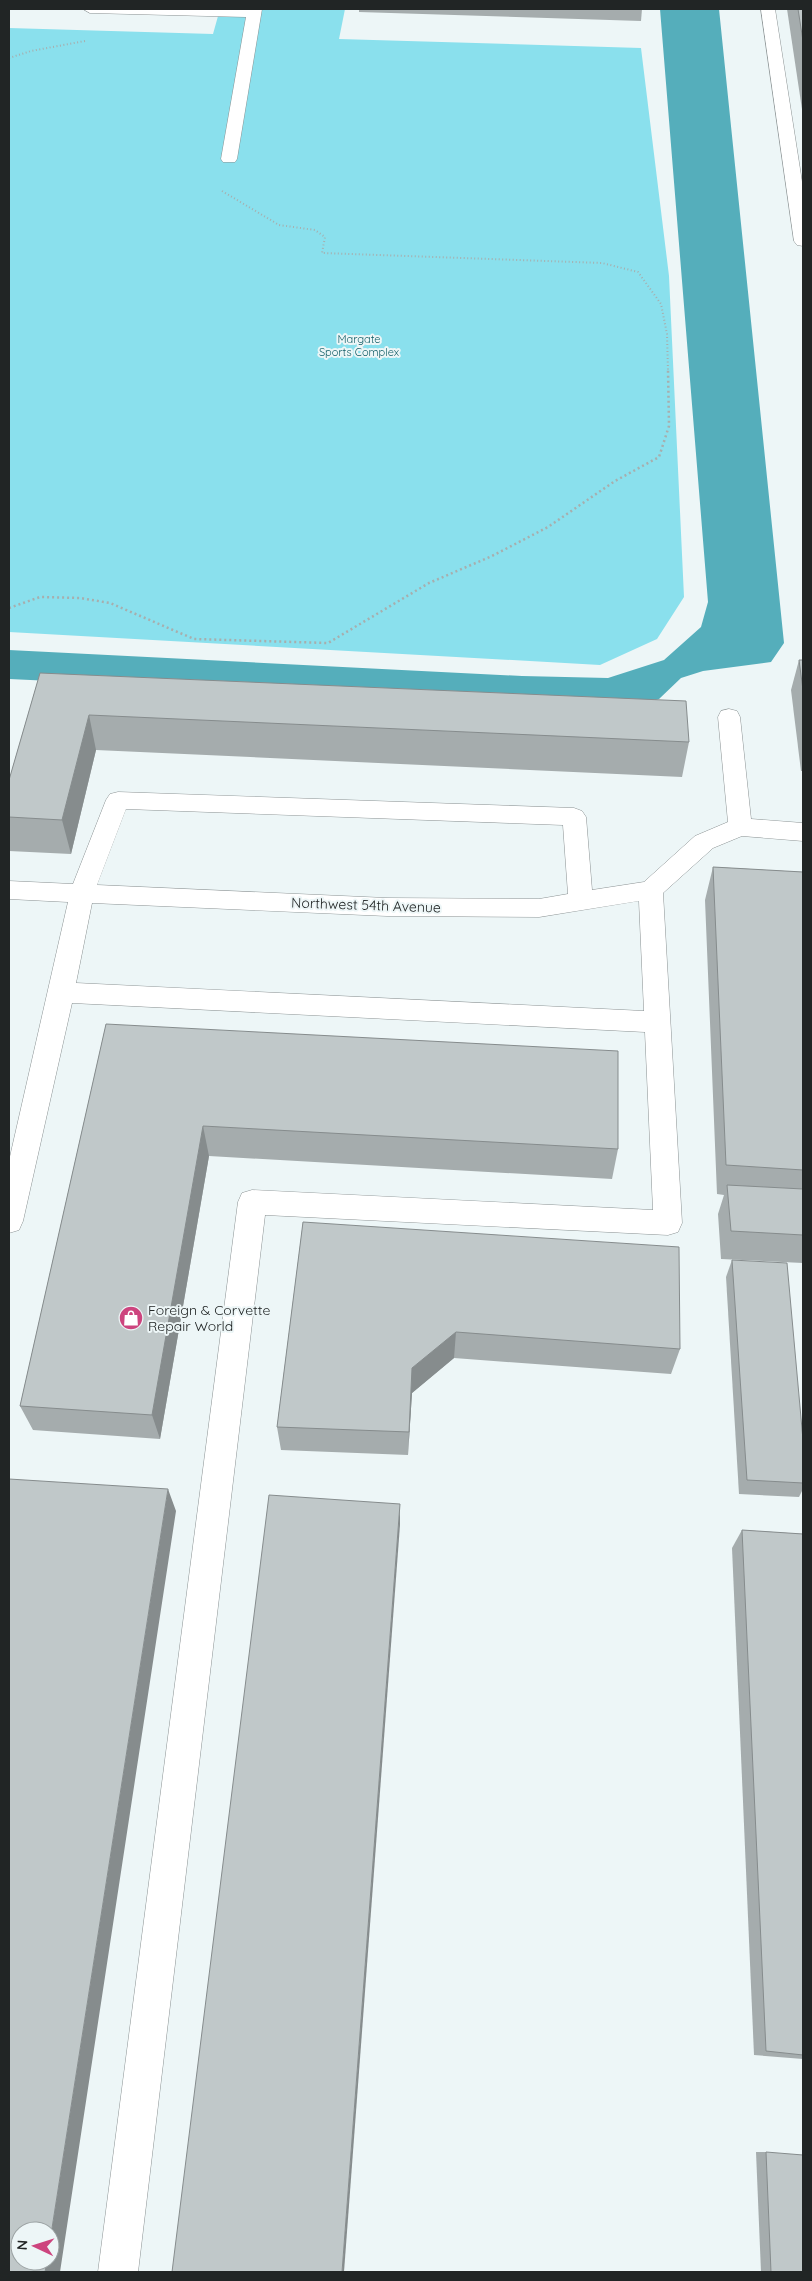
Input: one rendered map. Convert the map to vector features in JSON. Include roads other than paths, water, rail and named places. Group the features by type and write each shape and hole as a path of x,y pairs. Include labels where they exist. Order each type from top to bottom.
{"street":[{"path":"90,9 254,11 229,159"},
{"path":"768,9 803,241"},
{"path":"729,717 740,827"},
{"path":"9,1221 82,893 118,800 574,817 581,901"},
{"path":"118,2272 252,1202 668,1223 651,890 704,842 740,827 803,832"},
{"name":"Northwest 54th Avenue","path":"9,890 387,907 539,908 651,890"},
{"path":"61,992 658,1022"}],"place":[{"name":"Foreign & Corvette Repair World","path":"131,1318"}],"park label":[{"name":"Margate Sports Complex","path":"359,345"}]}
